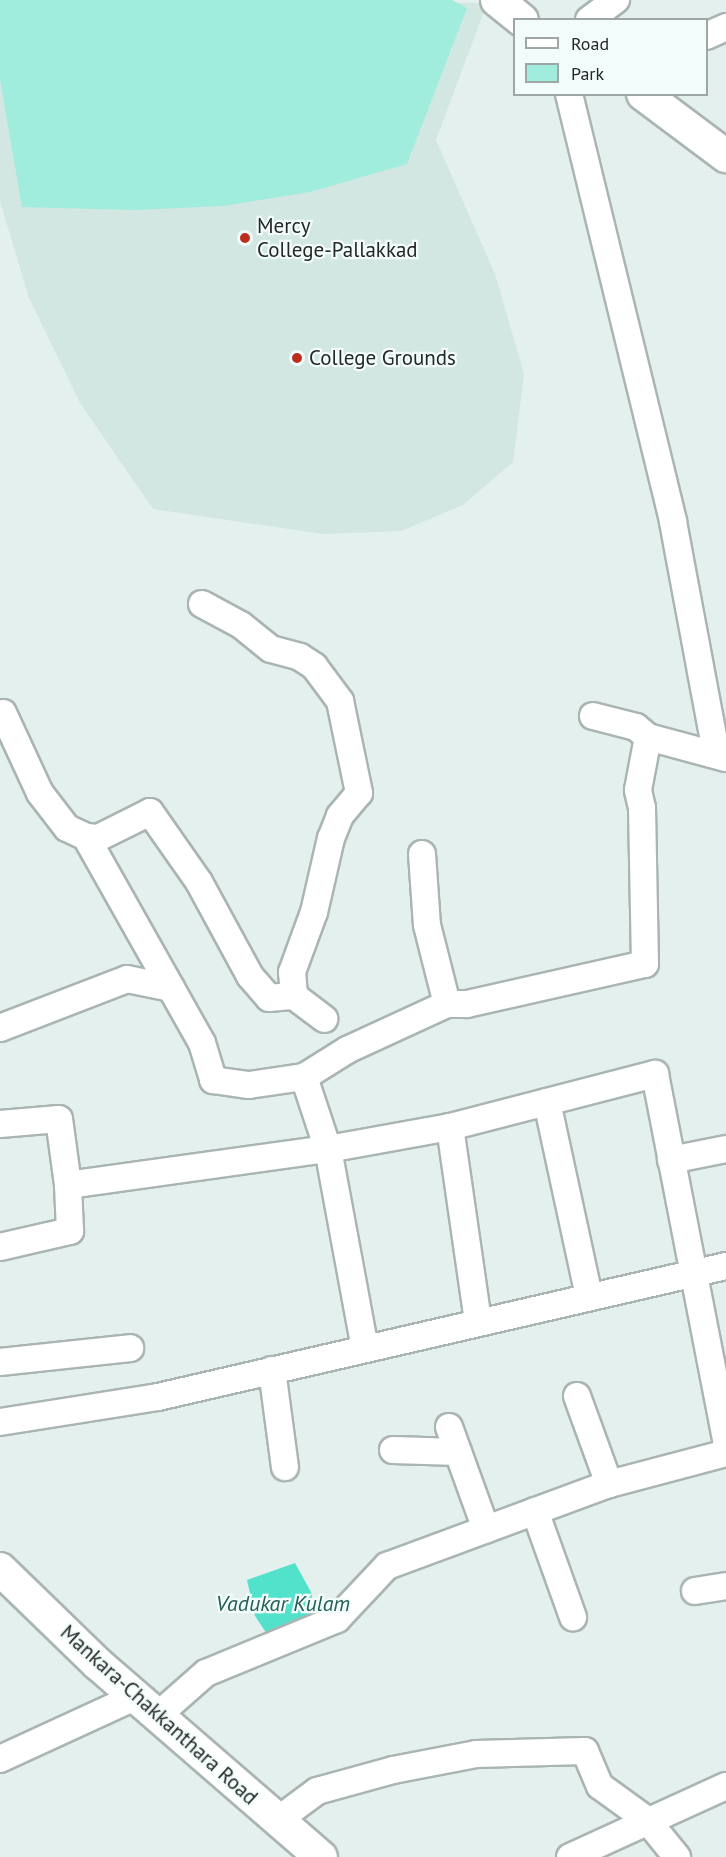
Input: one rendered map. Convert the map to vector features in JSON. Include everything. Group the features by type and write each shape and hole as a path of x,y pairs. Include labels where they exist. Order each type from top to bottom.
{"main road":[{"path":"497,0 520,18"},
{"path":"646,96 726,156"},
{"name":"Mankara-Chakkanthara Road","path":"0,1569 146,1706 321,1857"}],"street":[{"path":"592,18 616,0"},
{"path":"708,35 726,27"},
{"path":"569,96 670,510 721,755 648,737 636,727 594,716"},
{"path":"202,604 241,625 271,649 300,657 314,666 340,701 359,793 340,816 332,838 314,912 295,955 294,996"},
{"path":"1,711 40,793 67,828 86,837 98,838 150,812 199,882 250,976 269,998 294,996 324,1019"},
{"path":"86,837 202,1043 213,1080 249,1085 304,1077 347,1050 447,1004 467,1004 645,964 642,808 638,790 648,737"},
{"path":"422,854 427,925 447,1004"},
{"path":"0,1028 126,979 171,988"},
{"path":"68,1185 328,1149 450,1127 655,1074 726,1439"},
{"path":"304,1077 328,1149 365,1349"},
{"path":"547,1102 589,1297"},
{"path":"0,1124 59,1119 68,1185 70,1231 0,1247"},
{"path":"450,1127 478,1322"},
{"path":"671,1160 726,1149"},
{"path":"0,1422 158,1397 726,1266"},
{"path":"0,1362 130,1348"},
{"path":"272,1370 285,1467"},
{"path":"577,1396 609,1484"},
{"path":"449,1427 486,1529"},
{"path":"393,1450 458,1452"},
{"path":"0,1760 146,1706 206,1673 337,1619 387,1566 609,1484 726,1452"},
{"path":"535,1511 573,1617"},
{"path":"695,1591 726,1586"},
{"path":"278,1820 317,1791 393,1770 476,1754 585,1751 600,1786 646,1820 677,1857"},
{"path":"570,1857 646,1820 726,1786"}],"shaded area":[{"name":"Mercy College-Pallakkad","path":"0,0 487,3 436,140 495,274 524,374 513,462 463,505 401,531 323,534 153,509 80,403 29,298 0,201"}],"green space":[{"path":"0,0 452,0 467,8 407,164 310,192 223,206 134,210 22,207 0,79"}],"water":[{"name":"Vadukar Kulam","path":"295,1563 311,1592 319,1627 271,1640 255,1616 247,1580"}],"place":[{"name":"Mercy College-Pallakkad","path":"245,238"},
{"name":"College Grounds","path":"297,358"}]}
